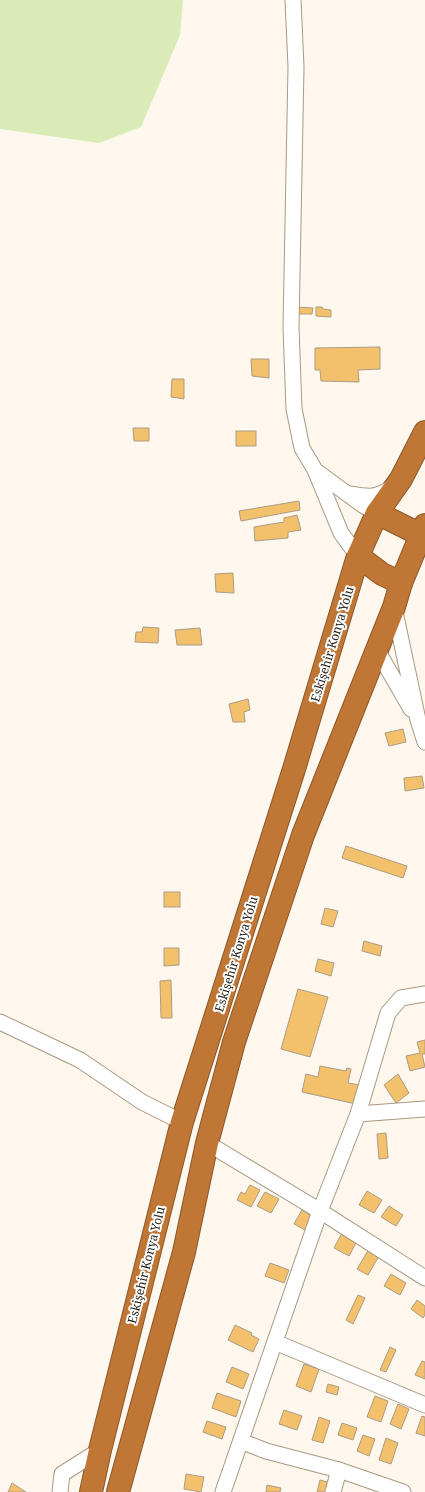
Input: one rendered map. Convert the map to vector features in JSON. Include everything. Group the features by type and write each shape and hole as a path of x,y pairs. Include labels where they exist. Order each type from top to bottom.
{"highway":[{"name":"Eskişehir Konya Yolu","path":"91,1492 100,1450 182,1122 294,770 358,556 377,513 401,479 425,432"},
{"path":"118,1492 184,1252 207,1143 234,1042 303,835 394,607 423,530 377,513"},
{"path":"358,556 382,574 402,583"}],"street":[{"path":"293,0 296,67 291,327 294,409 302,448 315,470 342,533 358,556"},
{"path":"315,470 364,506 377,513"},
{"path":"347,494 368,497 384,494 401,479"},
{"path":"394,607 418,720 425,742"},
{"path":"377,650 418,720"},
{"path":"223,1492 320,1211 358,1114 388,1013 401,998 425,994"},
{"path":"0,1022 80,1060 142,1102 182,1122"},
{"path":"358,1114 425,1109"},
{"path":"207,1143 320,1211 425,1278"},
{"path":"275,1342 425,1405"},
{"path":"241,1441 266,1451 339,1470 403,1492"},
{"path":"60,1492 62,1474 100,1450"},
{"path":"333,1492 339,1470"}],"green space":[{"path":"0,0 183,0 180,35 141,127 99,143 0,129"}],"building":[{"path":"297,307 313,308 312,314 298,314"},
{"path":"316,307 331,310 331,317 316,316"},
{"path":"380,347 380,369 358,370 359,382 321,381 320,370 315,370 315,348"},
{"path":"251,359 269,359 269,378 252,376"},
{"path":"172,379 184,379 184,399 171,397"},
{"path":"133,428 149,428 149,441 134,441"},
{"path":"236,431 256,431 256,446 236,446"},
{"path":"299,501 300,510 241,521 239,511"},
{"path":"297,515 301,530 288,532 288,538 255,541 254,527 284,522 284,518"},
{"path":"233,573 234,593 216,592 215,574"},
{"path":"143,627 159,628 158,643 135,642 136,632 142,632"},
{"path":"200,628 202,645 177,645 175,630"},
{"path":"248,699 250,710 244,712 245,722 233,722 229,704"},
{"path":"403,729 406,742 389,746 385,733"},
{"path":"422,776 424,788 405,791 404,778"},
{"path":"346,846 407,866 403,878 342,858"},
{"path":"164,892 180,892 180,907 164,907"},
{"path":"325,908 338,911 333,927 321,924"},
{"path":"364,941 382,946 380,956 362,951"},
{"path":"164,948 179,948 179,965 164,966"},
{"path":"318,959 334,963 331,976 315,971"},
{"path":"171,980 172,1018 161,1018 160,981"},
{"path":"298,989 328,997 310,1057 281,1049"},
{"path":"425,1040 425,1054 422,1054 425,1067 410,1071 406,1056 420,1053 417,1042"},
{"path":"320,1066 346,1071 347,1068 351,1069 348,1083 360,1085 356,1104 302,1092 306,1074 318,1077"},
{"path":"398,1074 409,1093 396,1103 384,1085"},
{"path":"386,1133 388,1158 379,1159 377,1134"},
{"path":"250,1185 260,1190 251,1207 237,1200 241,1192 245,1194"},
{"path":"367,1191 382,1200 374,1213 359,1205"},
{"path":"265,1192 279,1199 271,1213 257,1206"},
{"path":"389,1206 403,1215 396,1226 381,1217"},
{"path":"302,1210 315,1218 307,1231 294,1224"},
{"path":"342,1233 357,1241 349,1256 334,1248"},
{"path":"369,1249 379,1256 368,1275 357,1269"},
{"path":"270,1263 289,1270 284,1283 265,1276"},
{"path":"391,1274 406,1283 400,1295 384,1286"},
{"path":"358,1295 365,1298 353,1324 346,1320"},
{"path":"417,1300 425,1306 425,1315 423,1318 411,1309"},
{"path":"235,1325 252,1333 251,1335 259,1339 253,1352 228,1340"},
{"path":"390,1347 396,1350 386,1372 380,1370"},
{"path":"422,1361 425,1362 425,1379 415,1375"},
{"path":"304,1364 319,1369 311,1392 296,1386"},
{"path":"232,1367 249,1374 243,1389 226,1382"},
{"path":"328,1384 339,1387 337,1395 326,1392"},
{"path":"217,1393 241,1401 236,1417 212,1408"},
{"path":"375,1396 388,1401 381,1422 367,1417"},
{"path":"398,1404 409,1409 401,1429 390,1424"},
{"path":"284,1410 302,1416 297,1430 279,1424"},
{"path":"422,1416 425,1417 425,1436 416,1433"},
{"path":"319,1417 330,1421 323,1443 312,1440"},
{"path":"207,1421 226,1427 222,1439 203,1432"},
{"path":"342,1423 357,1428 353,1440 338,1435"},
{"path":"363,1435 375,1439 369,1456 357,1451"},
{"path":"386,1438 398,1443 391,1464 379,1460"},
{"path":"186,1474 204,1477 201,1492 184,1489"},
{"path":"320,1480 334,1484 332,1492 317,1492"},
{"path":"12,1483 26,1492 8,1492"},
{"path":"267,1485 281,1488 280,1492 266,1492"}]}
